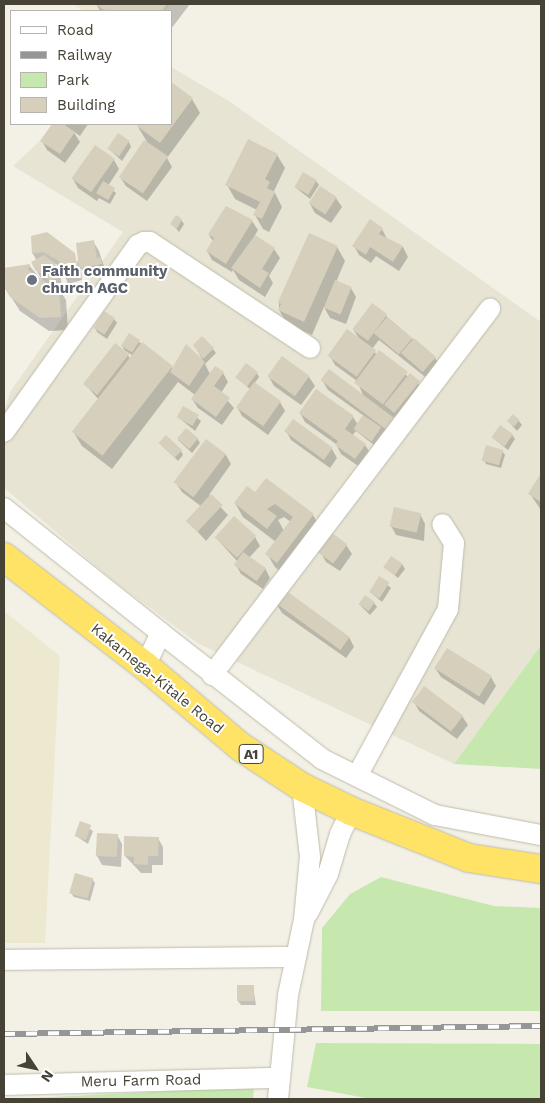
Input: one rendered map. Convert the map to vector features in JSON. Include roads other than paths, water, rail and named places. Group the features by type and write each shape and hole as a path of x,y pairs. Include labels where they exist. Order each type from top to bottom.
{"highway":[{"name":"Kakamega-Kitale Road","path":"4,557 145,666 241,748 302,787 351,811 469,858 541,869"}],"street":[{"path":"4,432 138,245 144,242 150,242 310,348"},
{"path":"212,675 490,309"},
{"path":"4,508 212,675 322,759 435,815 541,836"},
{"path":"357,776 448,609 454,543 442,524"},
{"path":"145,666 161,633"},
{"path":"278,1099 279,1078 295,957 304,920 310,857 302,787"},
{"path":"304,920 324,886 340,834 351,811"},
{"path":"4,960 295,957"},
{"name":"Meru Farm Road","path":"4,1085 279,1078"}],"railway":[{"path":"4,1034 541,1026"}],"place":[{"name":"Faith community church AGC","path":"32,280"}]}
